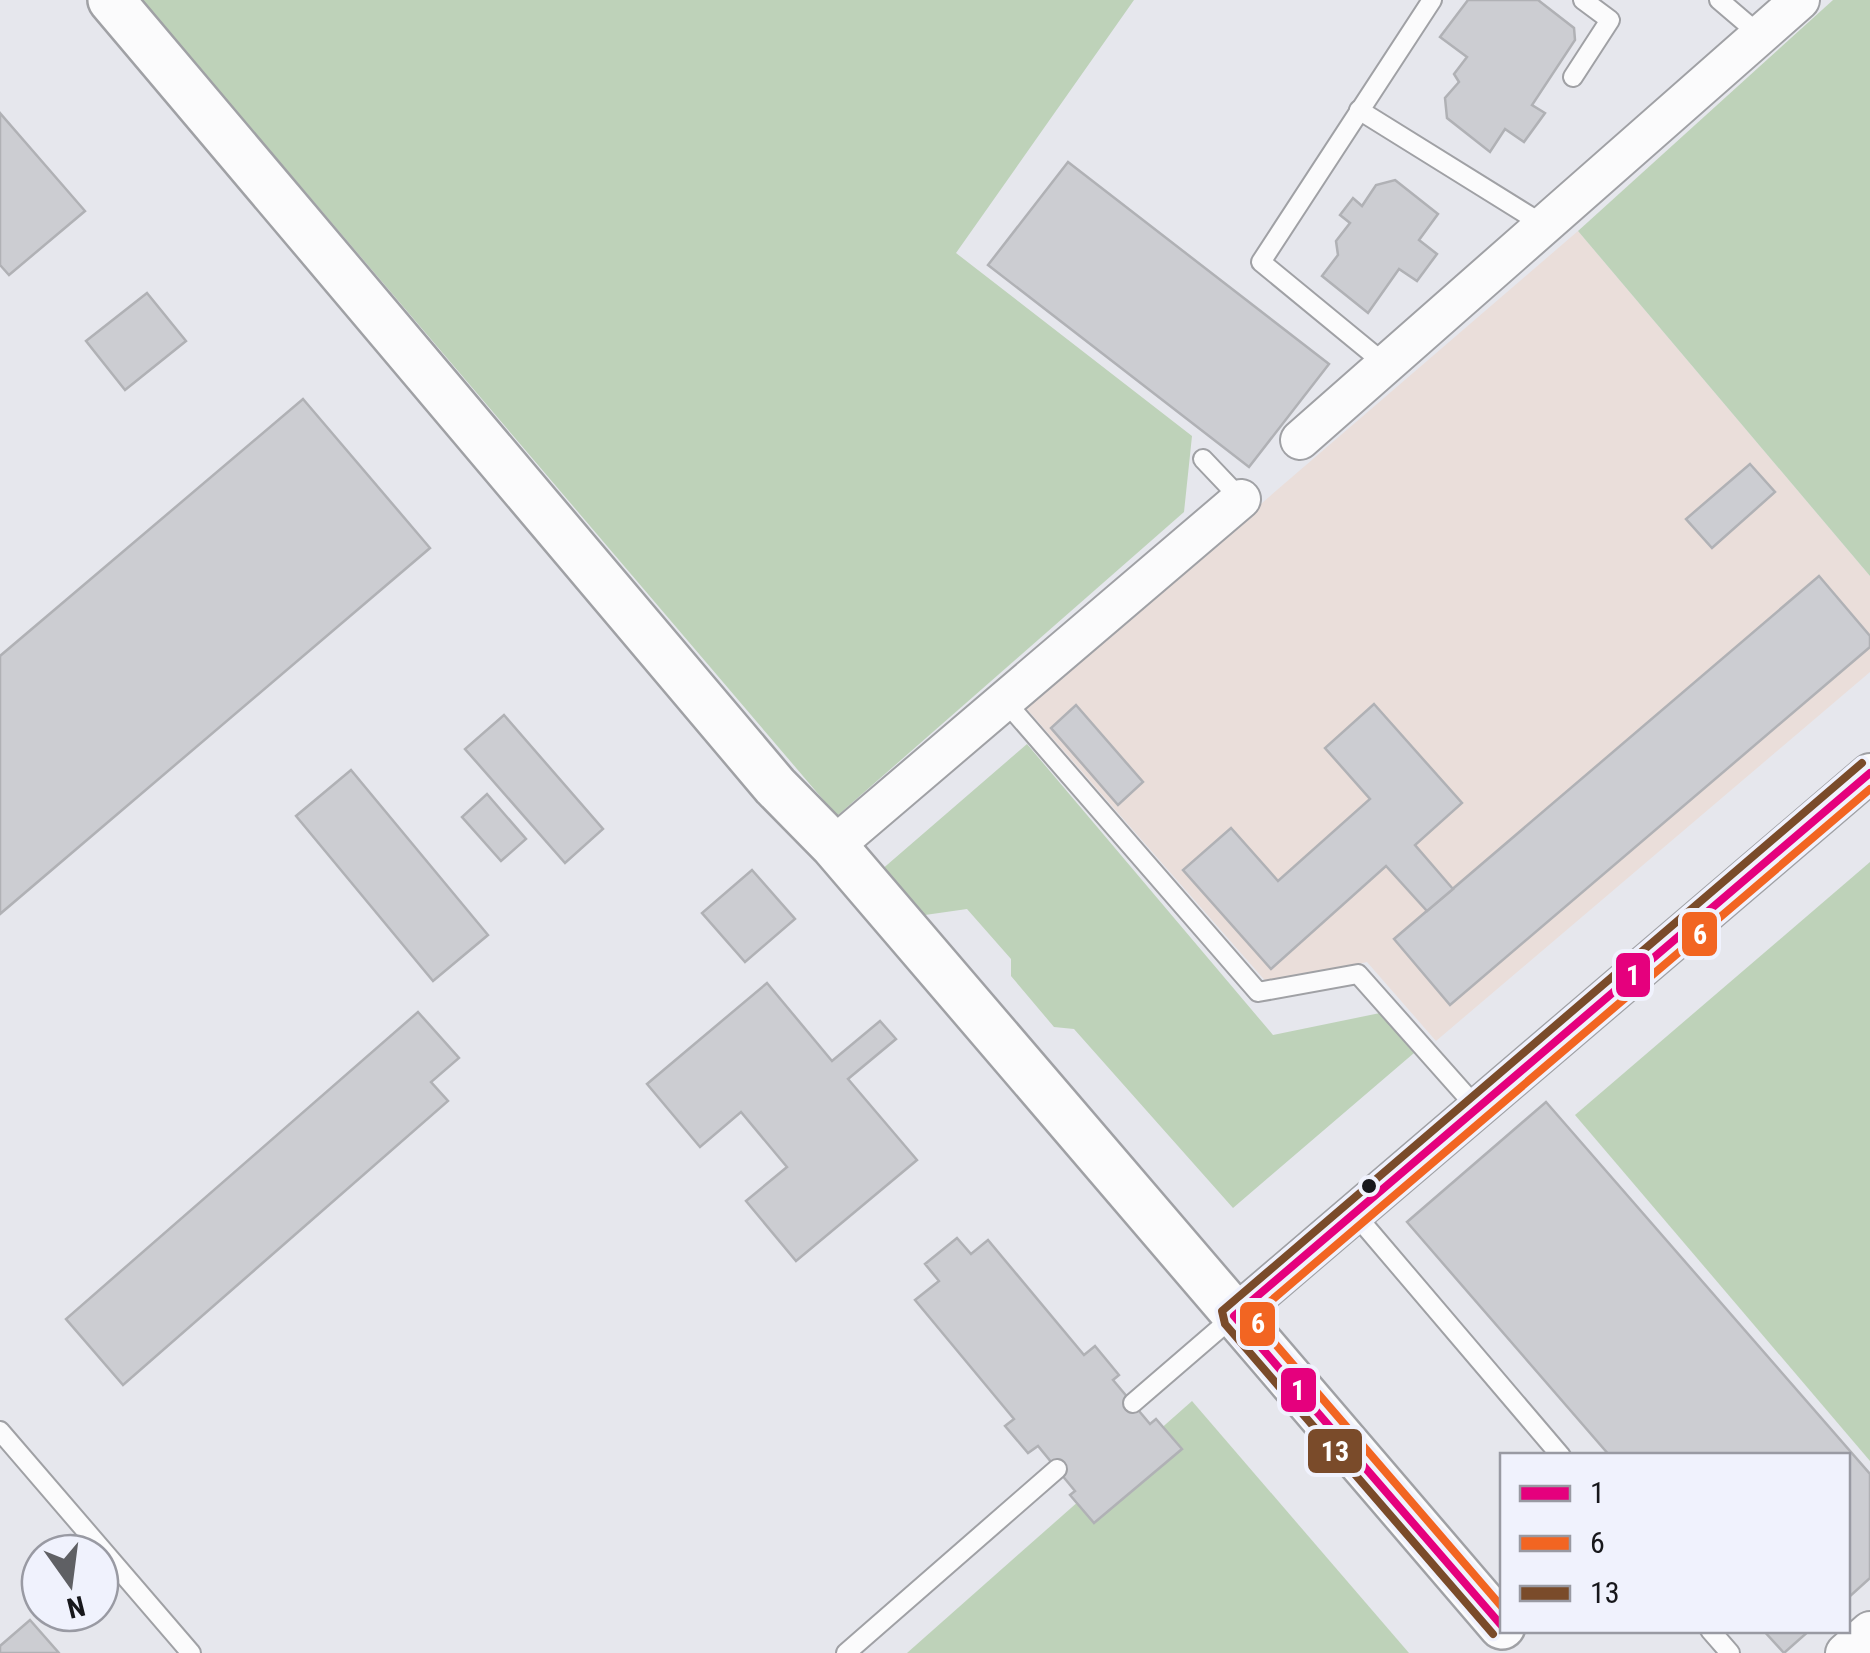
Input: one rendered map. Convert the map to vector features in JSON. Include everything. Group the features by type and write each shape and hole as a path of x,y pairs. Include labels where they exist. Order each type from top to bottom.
{"street":[{"path":"111,0 775,786 834,846 1500,1623"},
{"path":"1300,440 1800,0"},
{"path":"834,846 1241,499"},
{"path":"1234,1316 1870,773"},
{"path":"1845,1653 1870,1631"},
{"path":"1508,1633 1526,1653"}],"lane":[{"path":"1386,364 1260,262 1432,0"},
{"path":"1573,77 1610,20 1584,0"},
{"path":"1719,0 1760,35"},
{"path":"1359,110 1544,225"},
{"path":"1203,459 1241,499"},
{"path":"1004,701 1258,992 1358,974 1477,1108"},
{"path":"1354,1213 1558,1453"},
{"path":"1133,1404 1234,1316"},
{"path":"0,1431 191,1653"},
{"path":"846,1653 1057,1470"},
{"path":"1713,1633 1730,1653"}],"shaded area":[{"path":"1578,231 1870,576 1870,672 1436,1041 1367,962 1269,985 1025,707"}],"green space":[{"path":"142,0 1134,0 956,253 1192,436 1184,512 837,816"},
{"path":"1833,0 1870,0 1870,576 1578,231"},
{"path":"1027,744 1273,1035 1380,1013 1414,1053 1233,1208 1074,1029 1054,1027 1011,976 1011,959 967,909 918,916 880,871"},
{"path":"1870,862 1870,1461 1575,1115"},
{"path":"1192,1401 1409,1653 907,1653"}],"building":[{"path":"1468,0 1538,0 1574,28 1575,40 1532,105 1545,113 1524,142 1505,129 1490,152 1447,118 1445,98 1459,82 1454,74 1467,57 1440,37"},
{"path":"0,113 85,211 9,275 0,265"},
{"path":"1068,162 1329,364 1249,467 988,265"},
{"path":"1395,180 1438,214 1419,240 1437,254 1417,281 1399,269 1368,313 1322,276 1338,255 1336,241 1350,223 1340,215 1353,198 1362,206 1376,185"},
{"path":"147,293 186,341 125,390 86,341"},
{"path":"303,399 430,548 0,914 0,656"},
{"path":"1750,464 1775,492 1712,548 1686,519"},
{"path":"1819,576 1870,636 1870,647 1450,1005 1394,939"},
{"path":"1374,704 1462,803 1415,845 1453,889 1427,911 1386,866 1271,969 1183,870 1231,828 1278,881 1370,799 1325,748"},
{"path":"1076,705 1143,782 1118,805 1051,728"},
{"path":"504,715 603,829 565,863 465,749"},
{"path":"351,770 488,935 433,981 296,816"},
{"path":"487,794 526,839 501,861 462,817"},
{"path":"752,870 795,919 745,962 702,913"},
{"path":"767,983 832,1061 880,1021 896,1039 848,1079 917,1160 796,1261 746,1201 787,1167 741,1112 700,1147 647,1084"},
{"path":"418,1012 459,1058 431,1082 448,1101 123,1385 66,1319"},
{"path":"1546,1102 1870,1474 1870,1578 1850,1596 1850,1453 1607,1453 1407,1222"},
{"path":"957,1238 971,1254 988,1240 1084,1355 1095,1346 1119,1375 1113,1380 1150,1424 1156,1419 1182,1449 1094,1523 1070,1495 1075,1491 1038,1446 1028,1453 1005,1426 1014,1419 915,1300 939,1281 925,1264"},
{"path":"20,1629 20,1633 41,1633 59,1653 0,1653 0,1646"},
{"path":"1766,1633 1807,1633 1784,1653"}],"transit line":[{"name":"13","path":"1493,1634 1225,1324 1222,1311 1862,763"},
{"name":"1","path":"1500,1624 1234,1316 1870,773"},
{"name":"6","path":"1500,1605 1252,1317 1870,789"}]}
